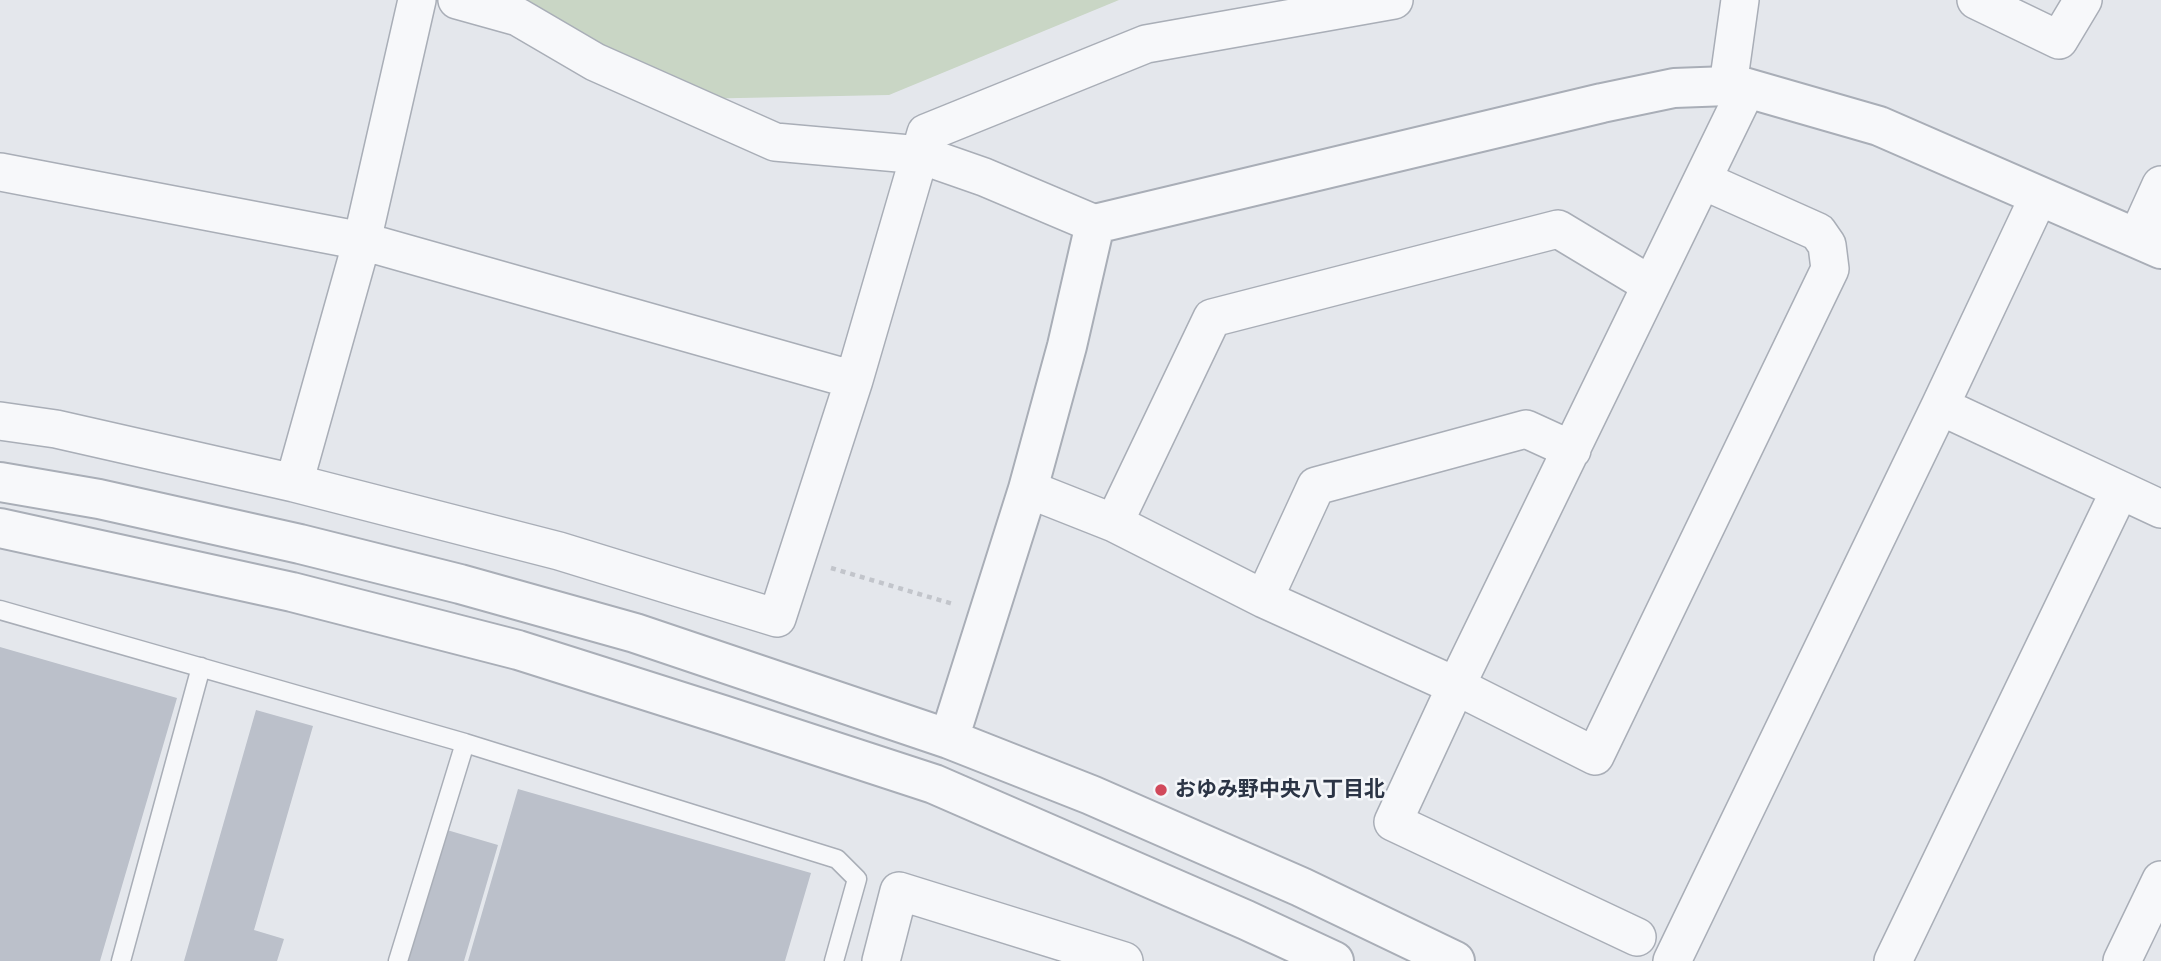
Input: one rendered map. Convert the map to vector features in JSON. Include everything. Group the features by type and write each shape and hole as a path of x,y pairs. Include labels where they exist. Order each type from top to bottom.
{"street":[{"path":"293,483 362,241 417,0"},
{"path":"457,0 518,17 595,62 775,142 921,155 984,177 1095,225 1674,88 1737,87 1879,127 2149,244 2161,185"},
{"path":"0,421 56,429 293,483 559,551 777,618 854,380 926,133 1146,44 1394,0"},
{"path":"1637,937 1393,822 1456,686 1703,181 1737,87 1740,0"},
{"path":"1976,0 2059,40 2083,0"},
{"path":"0,172 362,241 854,380"},
{"path":"1028,489 1114,523 1264,599 1456,686 1595,756 1830,269 1827,245 1818,232 1703,181"},
{"path":"1672,961 2039,196"},
{"path":"949,739 1028,489 1067,346 1095,225"},
{"path":"1114,523 1212,318 1558,229 1651,285"},
{"path":"1940,406 2161,509"},
{"path":"1264,599 1316,486 1526,429 1572,450"},
{"path":"0,482 125,505 300,544 460,584 635,633 949,739 1091,795 1301,887 1455,961"},
{"path":"1893,961 2120,490"},
{"path":"0,528 292,592 505,646 723,715 934,785 1334,961"},
{"path":"2122,961 2161,880"},
{"path":"881,961 899,891 1124,961"}],"lane":[{"path":"0,611 465,743 837,859 857,879 834,961"},
{"path":"121,961 201,667"},
{"path":"398,961 465,743"}],"path":[{"path":"797,558 988,615"}],"green space":[{"path":"480,0 1119,0 889,95 690,99"}],"building":[{"path":"0,647 177,698 100,961 0,961"},
{"path":"256,710 313,726 254,930 284,939 277,961 184,961"},
{"path":"518,789 811,873 785,961 468,961"},
{"path":"447,830 498,845 464,961 408,961"}],"place":[{"name":"おゆみ野中央八丁目北","path":"1161,790"}]}
